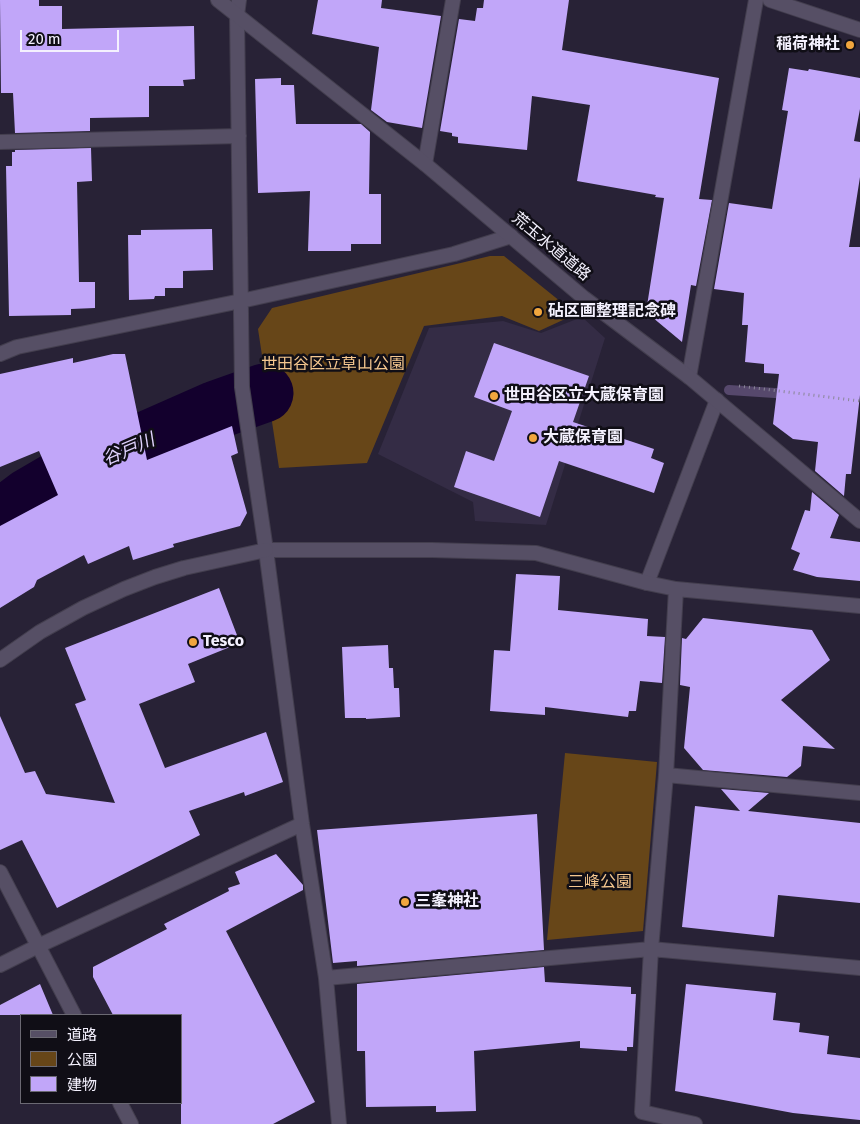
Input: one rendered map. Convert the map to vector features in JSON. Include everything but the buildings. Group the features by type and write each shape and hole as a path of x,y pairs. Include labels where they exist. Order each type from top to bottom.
{"street":[{"name":"荒玉水道道路","path":"218,0 425,164 584,298 689,377 860,521"},
{"path":"239,0 237,15 242,387 266,550 302,824 326,978 339,1124"},
{"path":"425,164 453,0"},
{"path":"689,377 756,0"},
{"path":"770,0 860,30"},
{"path":"0,142 239,136"},
{"path":"0,354 17,347 241,301 454,254 510,236"},
{"path":"647,583 717,400"},
{"path":"0,660 40,632 83,608 124,589 184,568 266,550 432,550 536,553 676,589 860,606"},
{"path":"676,589 666,775 651,949 642,1112 694,1124"},
{"path":"666,775 860,793"},
{"path":"0,965 302,824"},
{"path":"0,872 73,1014"},
{"path":"326,978 651,949 860,968"},
{"path":"121,1104 131,1124"}],"path":[{"path":"702,388 711,383 860,401"}],"shaded area":[{"name":"世田谷区立大蔵保育園","path":"582,317 605,338 546,525 475,521 473,502 378,454 429,328 503,321 541,333"}],"green space":[{"name":"世田谷区立草山公園","path":"490,256 504,256 576,314 539,331 502,316 424,326 367,463 279,468 258,329 272,308"},
{"name":"三峰公園","path":"565,753 657,762 643,931 547,940"}],"waterway":[{"path":"729,390 790,394"},
{"name":"谷戸川","path":"0,519 28,498 64,477 216,410 264,393"}],"place":[{"name":"稲荷神社","path":"850,45"},
{"name":"砧区画整理記念碑","path":"538,312"},
{"name":"世田谷区立大蔵保育園","path":"494,396"},
{"name":"大蔵保育園","path":"533,438"},
{"name":"Tesco","path":"193,642"},
{"name":"三峯神社","path":"405,902"}]}
